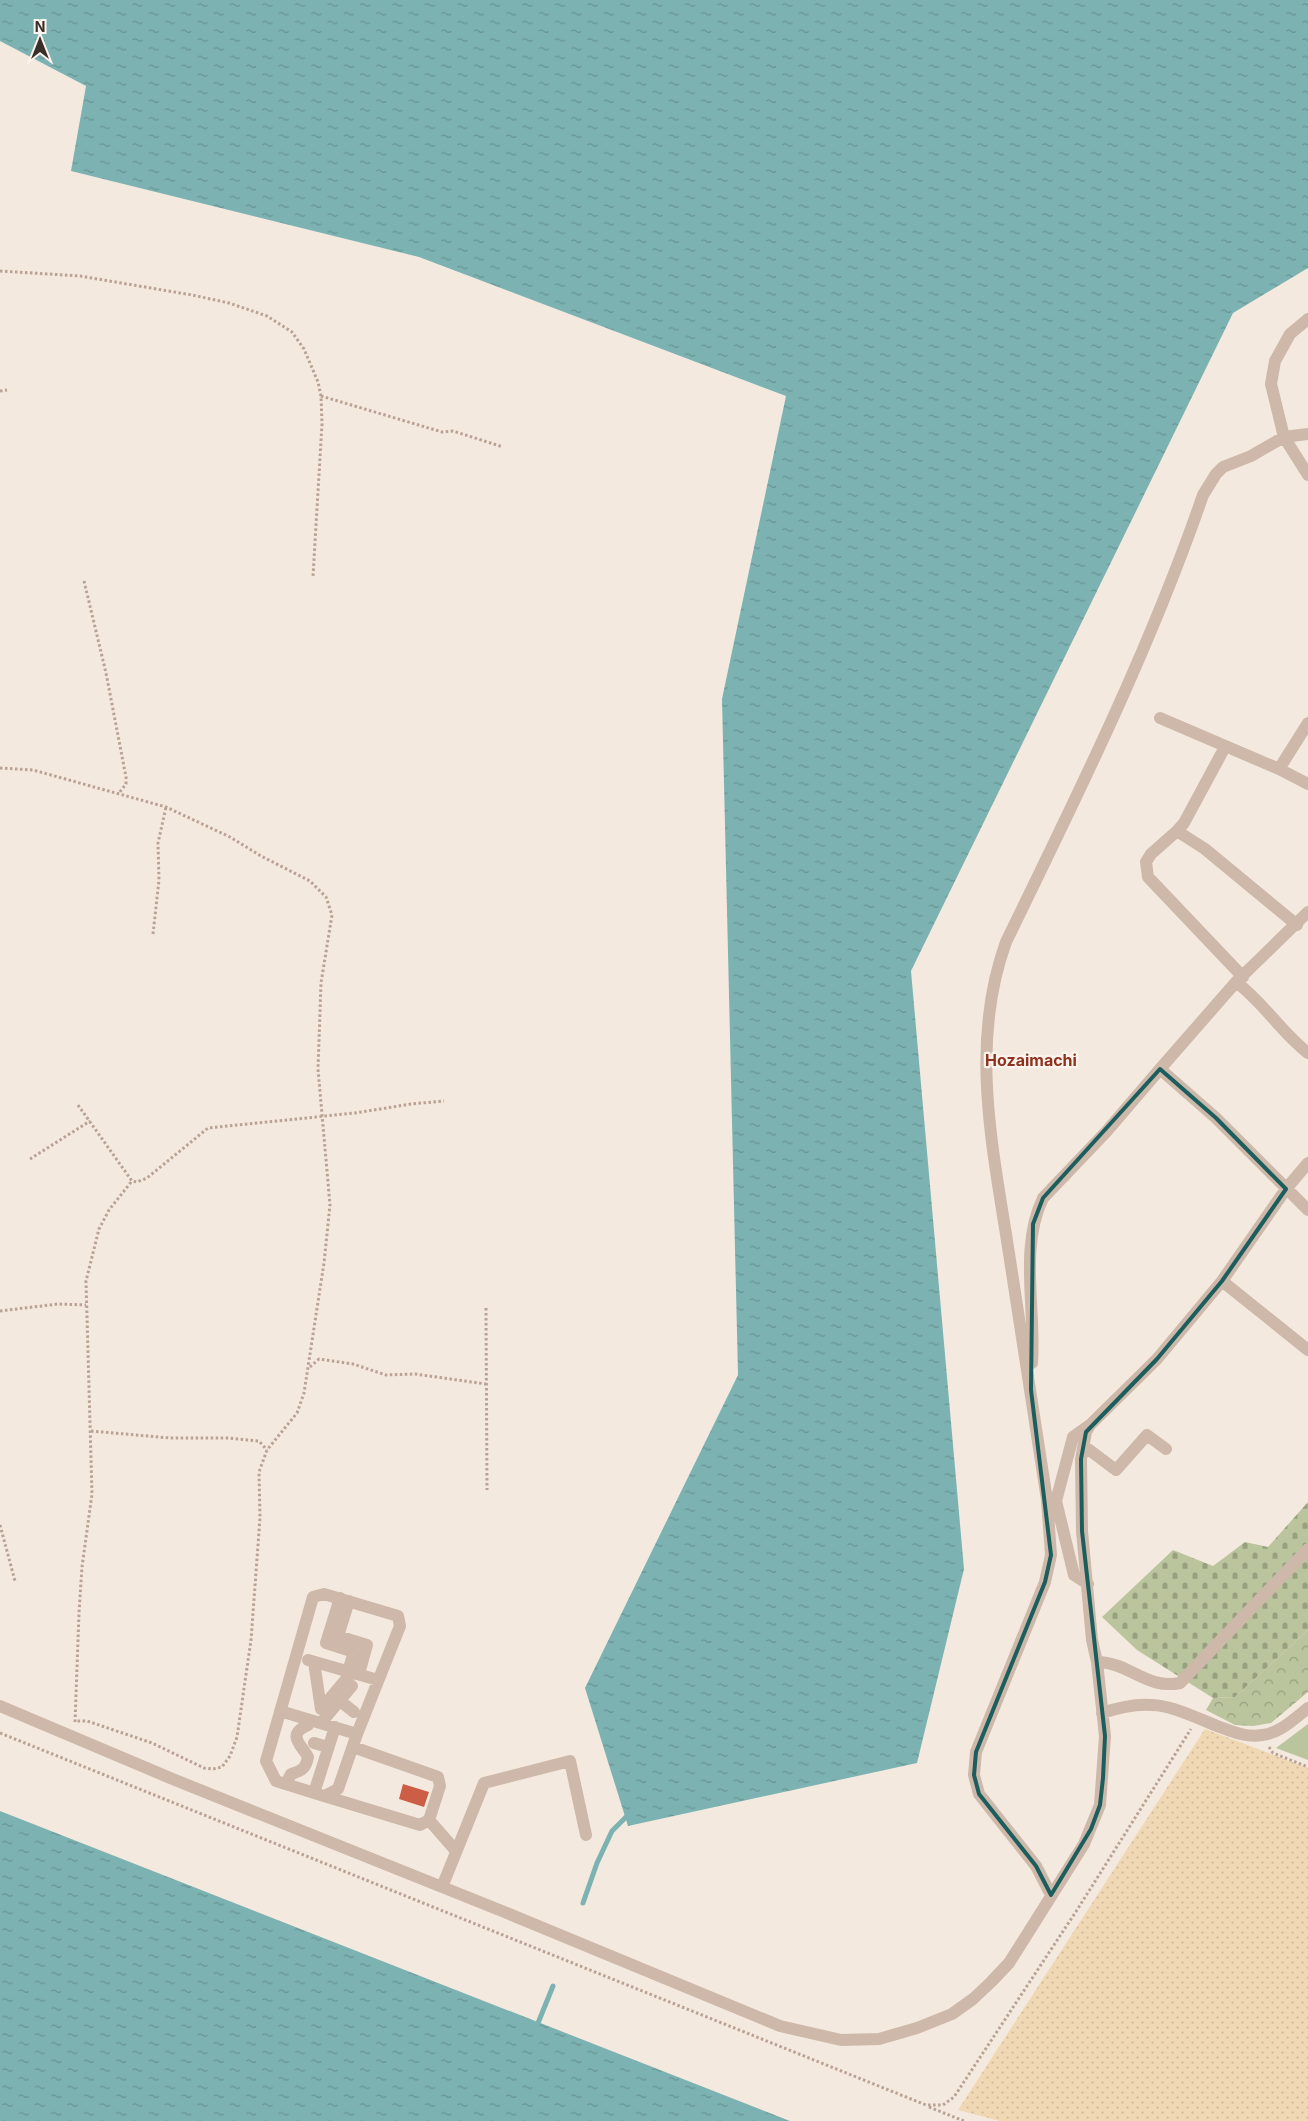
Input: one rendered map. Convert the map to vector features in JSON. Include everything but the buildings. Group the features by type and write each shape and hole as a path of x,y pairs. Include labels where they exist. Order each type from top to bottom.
{"street":[{"path":"1308,319 1290,334 1275,361 1272,384 1284,437 1308,475"},
{"path":"1088,1584 1074,1575 1052,1500 1030,1390 995,1161 985,1072 986,1034 997,968 1006,942 1088,774 1142,651 1203,495 1216,474 1223,467 1251,456 1284,437 1308,434"},
{"path":"1160,718 1279,769 1308,784"},
{"path":"1279,769 1308,723"},
{"path":"1225,747 1184,823 1151,854 1146,862 1148,877 1292,1041 1308,1053"},
{"path":"1177,831 1205,849 1297,925"},
{"path":"1030,1390 1033,1354 1030,1288 1033,1224 1044,1198 1089,1151 1239,980 1297,925 1308,912"},
{"path":"1160,1069 1216,1118 1308,1210"},
{"path":"1051,1895 1036,1866 979,1794 974,1775 976,1752 1045,1582 1051,1555 1052,1500 1073,1437 1090,1425 1157,1359 1222,1281 1286,1189 1308,1163"},
{"path":"1222,1281 1308,1350"},
{"path":"0,1706 175,1780 780,2026 841,2040 879,2039 917,2028 952,2014 973,1999 1009,1962 1084,1844 1100,1805 1105,1736 1097,1662 1092,1640 1082,1531 1081,1459 1090,1425"},
{"path":"1084,1446 1116,1470 1147,1435 1166,1449"},
{"path":"1097,1662 1109,1662 1158,1684 1180,1682 1308,1549"},
{"path":"319,1795 338,1789 357,1734 400,1626 398,1616 324,1594 313,1597 266,1762 276,1781 319,1795 420,1825 429,1820 440,1786 438,1777 353,1747"},
{"path":"314,1662 321,1709 353,1673 354,1652 326,1643 344,1599"},
{"path":"296,1657 378,1680"},
{"path":"286,1784 291,1774 301,1771 307,1765 308,1757 298,1744 296,1737 298,1732 315,1722 340,1701 352,1686"},
{"path":"340,1701 354,1712"},
{"path":"1102,1713 1144,1703 1162,1705 1233,1732 1248,1736 1262,1736 1285,1726 1308,1708"},
{"path":"280,1711 357,1734"},
{"path":"319,1795 328,1747 335,1727"},
{"path":"314,1743 328,1747"},
{"path":"442,1887 484,1783 570,1761 586,1835"},
{"path":"429,1820 456,1851"}],"path":[{"path":"0,271 80,276 229,303 267,316 292,332 304,349 318,382 321,396 322,424 313,576"},
{"path":"0,390 7,390"},
{"path":"321,396 442,432 453,431 503,447"},
{"path":"84,581 106,673 126,777 126,784 119,793"},
{"path":"0,768 33,770 166,807 230,837 261,856 310,881 326,897 332,915 321,983 318,1069 330,1205 326,1254 304,1393 297,1413 267,1450 260,1472 260,1518 251,1640 236,1737 230,1756 222,1767 204,1768 152,1743 87,1721 76,1721"},
{"path":"153,934 159,880 158,843 166,807"},
{"path":"78,1105 90,1120 125,1175 132,1181 138,1182 147,1178 208,1128 355,1113 444,1101"},
{"path":"30,1160 90,1120"},
{"path":"69,1734 76,1721 78,1613 92,1494 86,1281 99,1228 109,1210 132,1181"},
{"path":"0,1310 58,1304 86,1305"},
{"path":"486,1308 488,1490"},
{"path":"308,1370 313,1362 319,1359 353,1364 386,1375 415,1374 486,1384"},
{"path":"91,1431 170,1438 252,1440 259,1441 267,1450"},
{"path":"0,1525 16,1581"},
{"path":"926,2106 943,2105 954,2097 1077,1910 1198,1718"},
{"path":"0,1733 964,2121"},
{"path":"1262,1736 1273,1753 1308,1767"}],"highlighted area":[{"path":"1160,1069 1216,1118 1286,1189 1222,1281 1157,1359 1086,1432 1081,1459 1082,1531 1105,1736 1103,1778 1100,1805 1091,1829 1051,1895 1036,1866 979,1794 974,1775 976,1752 1045,1582 1051,1555 1031,1390 1033,1224 1043,1198"}],"green space":[{"path":"1308,1502 1308,1630 1235,1697 1213,1698 1137,1650 1102,1617 1173,1550 1213,1566 1245,1542 1268,1547"},
{"path":"1308,1630 1308,1692 1271,1723 1253,1726 1235,1725 1206,1710 1213,1698 1235,1697"},
{"path":"1308,1724 1308,1760 1276,1748"}],"sand":[{"path":"1205,1729 1308,1768 1308,2121 1000,2121 958,2110"}],"water":[{"path":"0,0 1308,0 1308,268 1233,313 911,971 964,1569 917,1763 628,1826 585,1688 738,1375 722,699 786,396 419,257 71,171 86,86 0,41"},
{"path":"0,1811 790,2121 0,2121"}],"waterway":[{"path":"583,1903 597,1863 612,1831 629,1814"},
{"path":"536,2028 553,1986"}],"district":[{"name":"Hozaimachi","path":"1031,1060"}]}
